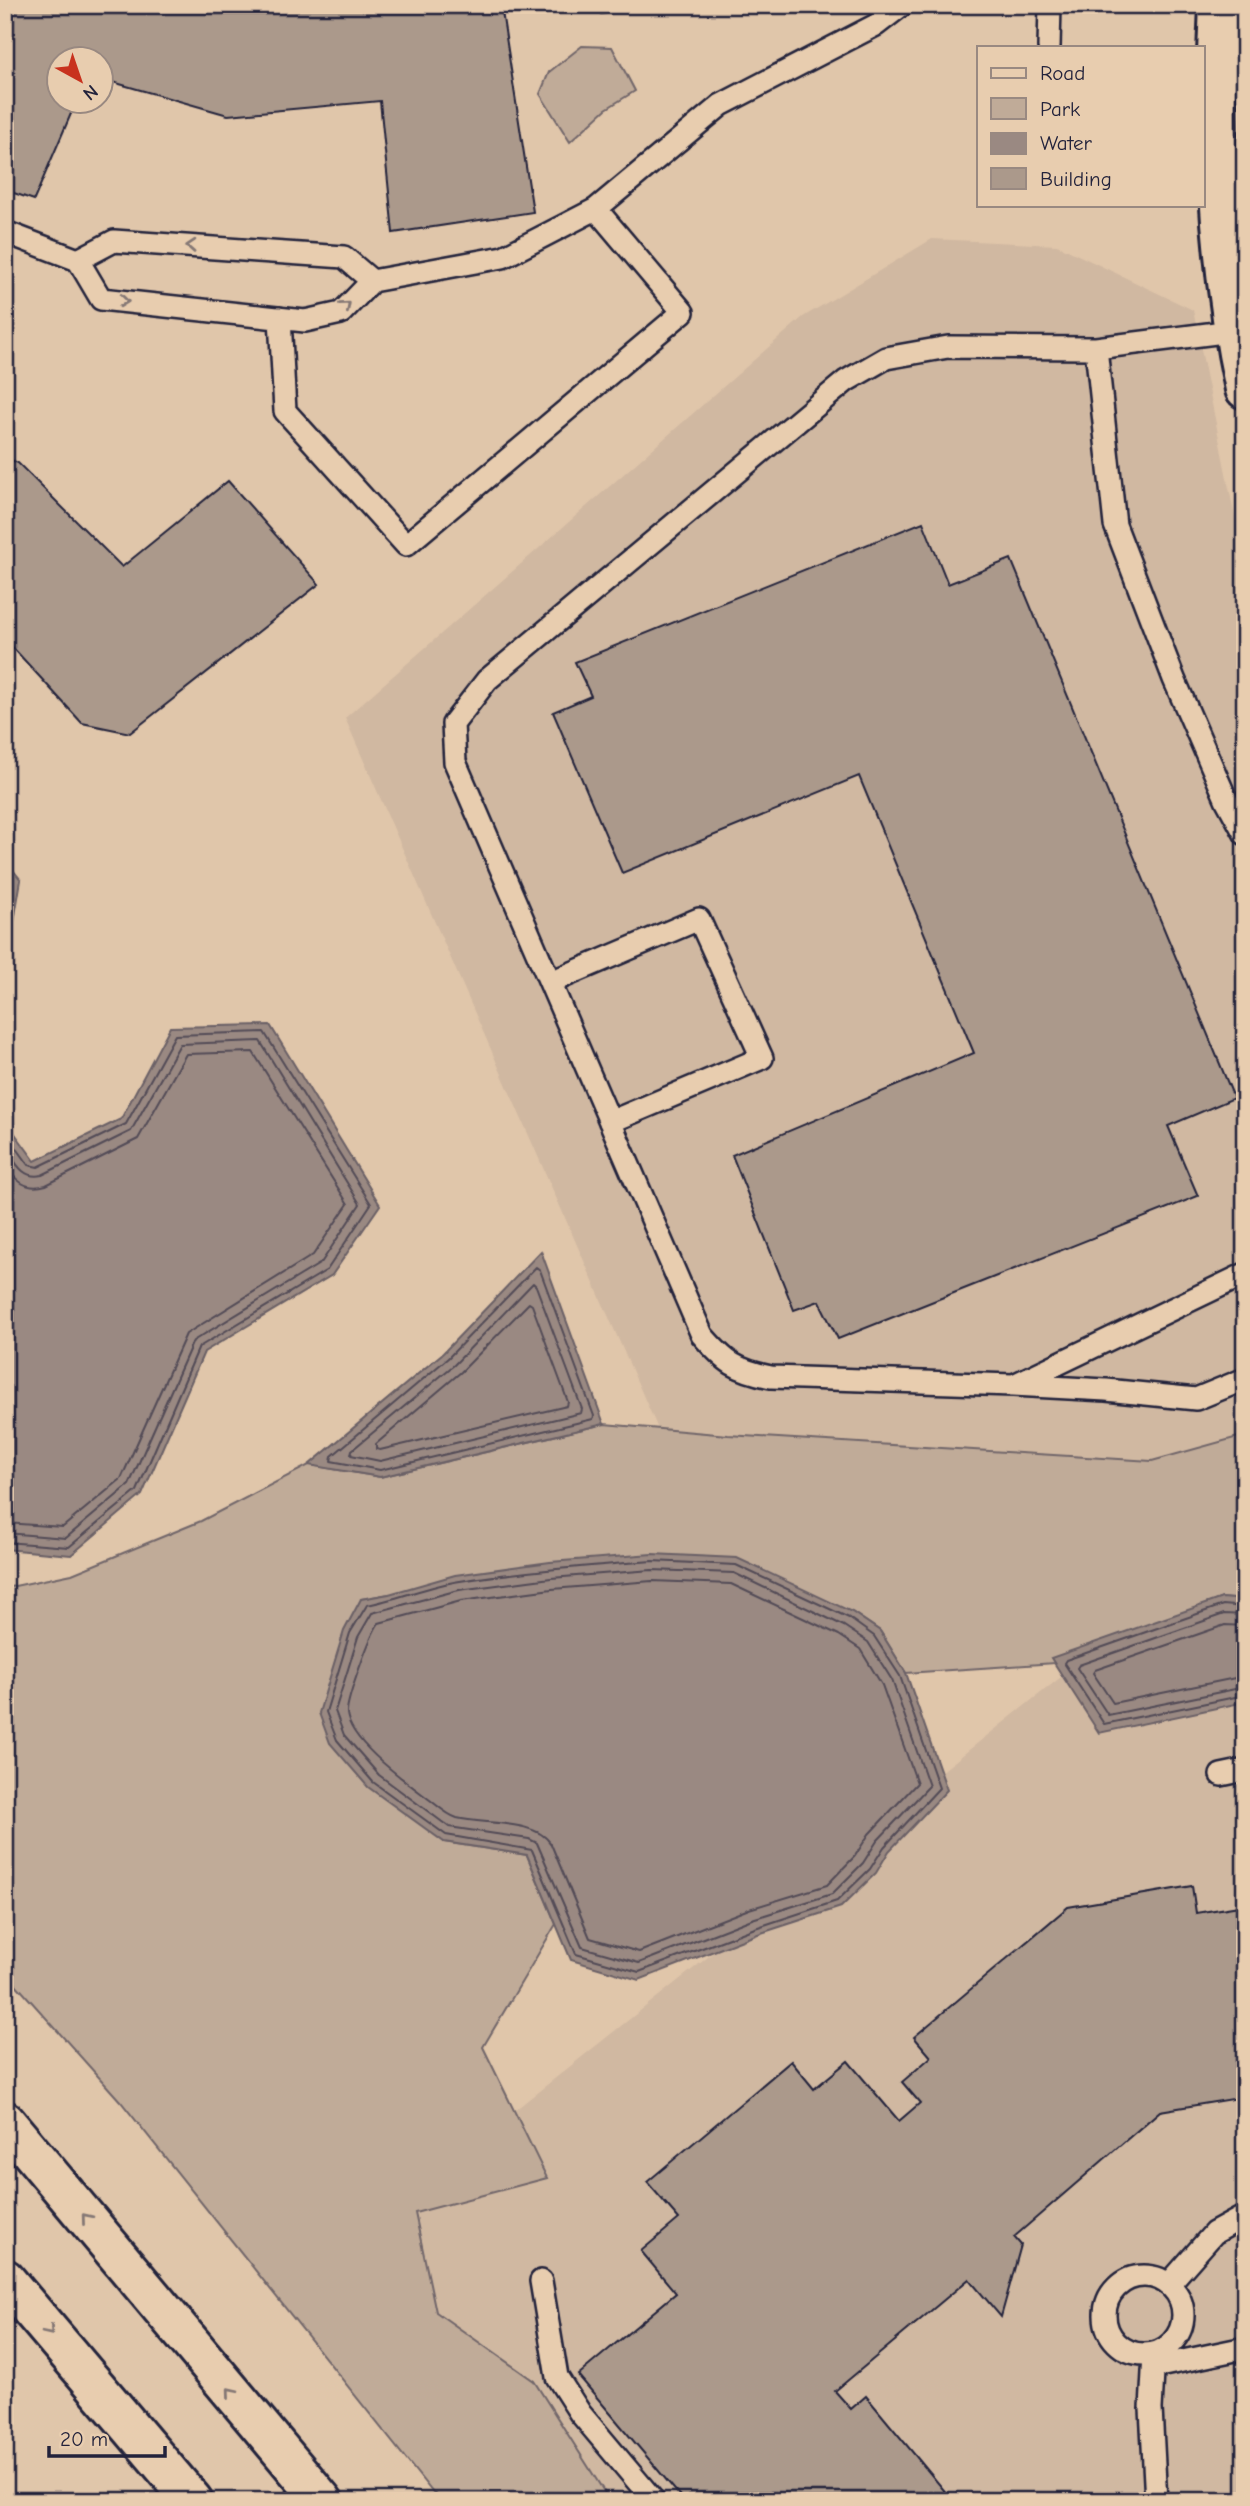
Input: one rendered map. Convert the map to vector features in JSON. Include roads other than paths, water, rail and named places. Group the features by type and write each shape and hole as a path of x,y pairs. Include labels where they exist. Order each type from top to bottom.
{"main road":[{"path":"1219,5 1217,99 1222,250 1232,331 1245,389"},
{"path":"5,2121 323,2501"},
{"path":"5,2279 193,2501"}],"lane":[{"path":"5,232 78,260 101,299 305,321 341,313 372,281 503,257 597,209 722,105 876,25 902,5"},
{"path":"1049,46 1050,5"},
{"path":"279,318 285,411 406,545 683,312 597,209"},
{"path":"78,260 114,241 344,257 372,281"},
{"path":"1232,331 1096,348 948,347 886,358 846,381 487,680 453,724 455,762 702,1335 722,1359 747,1372 771,1377 1013,1385 1106,1390 1196,1399 1245,1379"},
{"path":"1096,348 1115,525 1174,679 1227,801 1245,834"},
{"path":"551,982 699,919 762,1058 610,1122"},
{"path":"1013,1385 1245,1274"},
{"path":"1221,1775 1245,1770"},
{"path":"1169,2284 1214,2233 1245,2216"},
{"path":"1156,2501 1151,2409 1154,2360 1175,2340 1182,2329 1182,2304 1169,2284 1157,2277 1145,2275 1120,2284 1111,2294 1106,2306 1108,2333 1116,2344 1128,2351 1154,2360 1245,2348"},
{"path":"541,2281 557,2377 580,2413 654,2501"}],"water":[{"path":"5,860 21,880 5,975"},
{"path":"270,1025 380,1205 332,1275 204,1352 142,1495 71,1555 5,1549 5,1120 35,1161 121,1119 170,1027"},
{"path":"541,1251 604,1424 380,1477 309,1465 443,1353"},
{"path":"652,1554 737,1558 852,1612 880,1631 906,1673 947,1790 889,1851 876,1873 841,1907 758,1934 639,1980 571,1960 527,1855 444,1842 368,1787 330,1743 319,1713 344,1631 361,1599 455,1575 550,1562"},
{"path":"1222,1598 1245,1600 1245,1702 1099,1733 1051,1658"}]}
